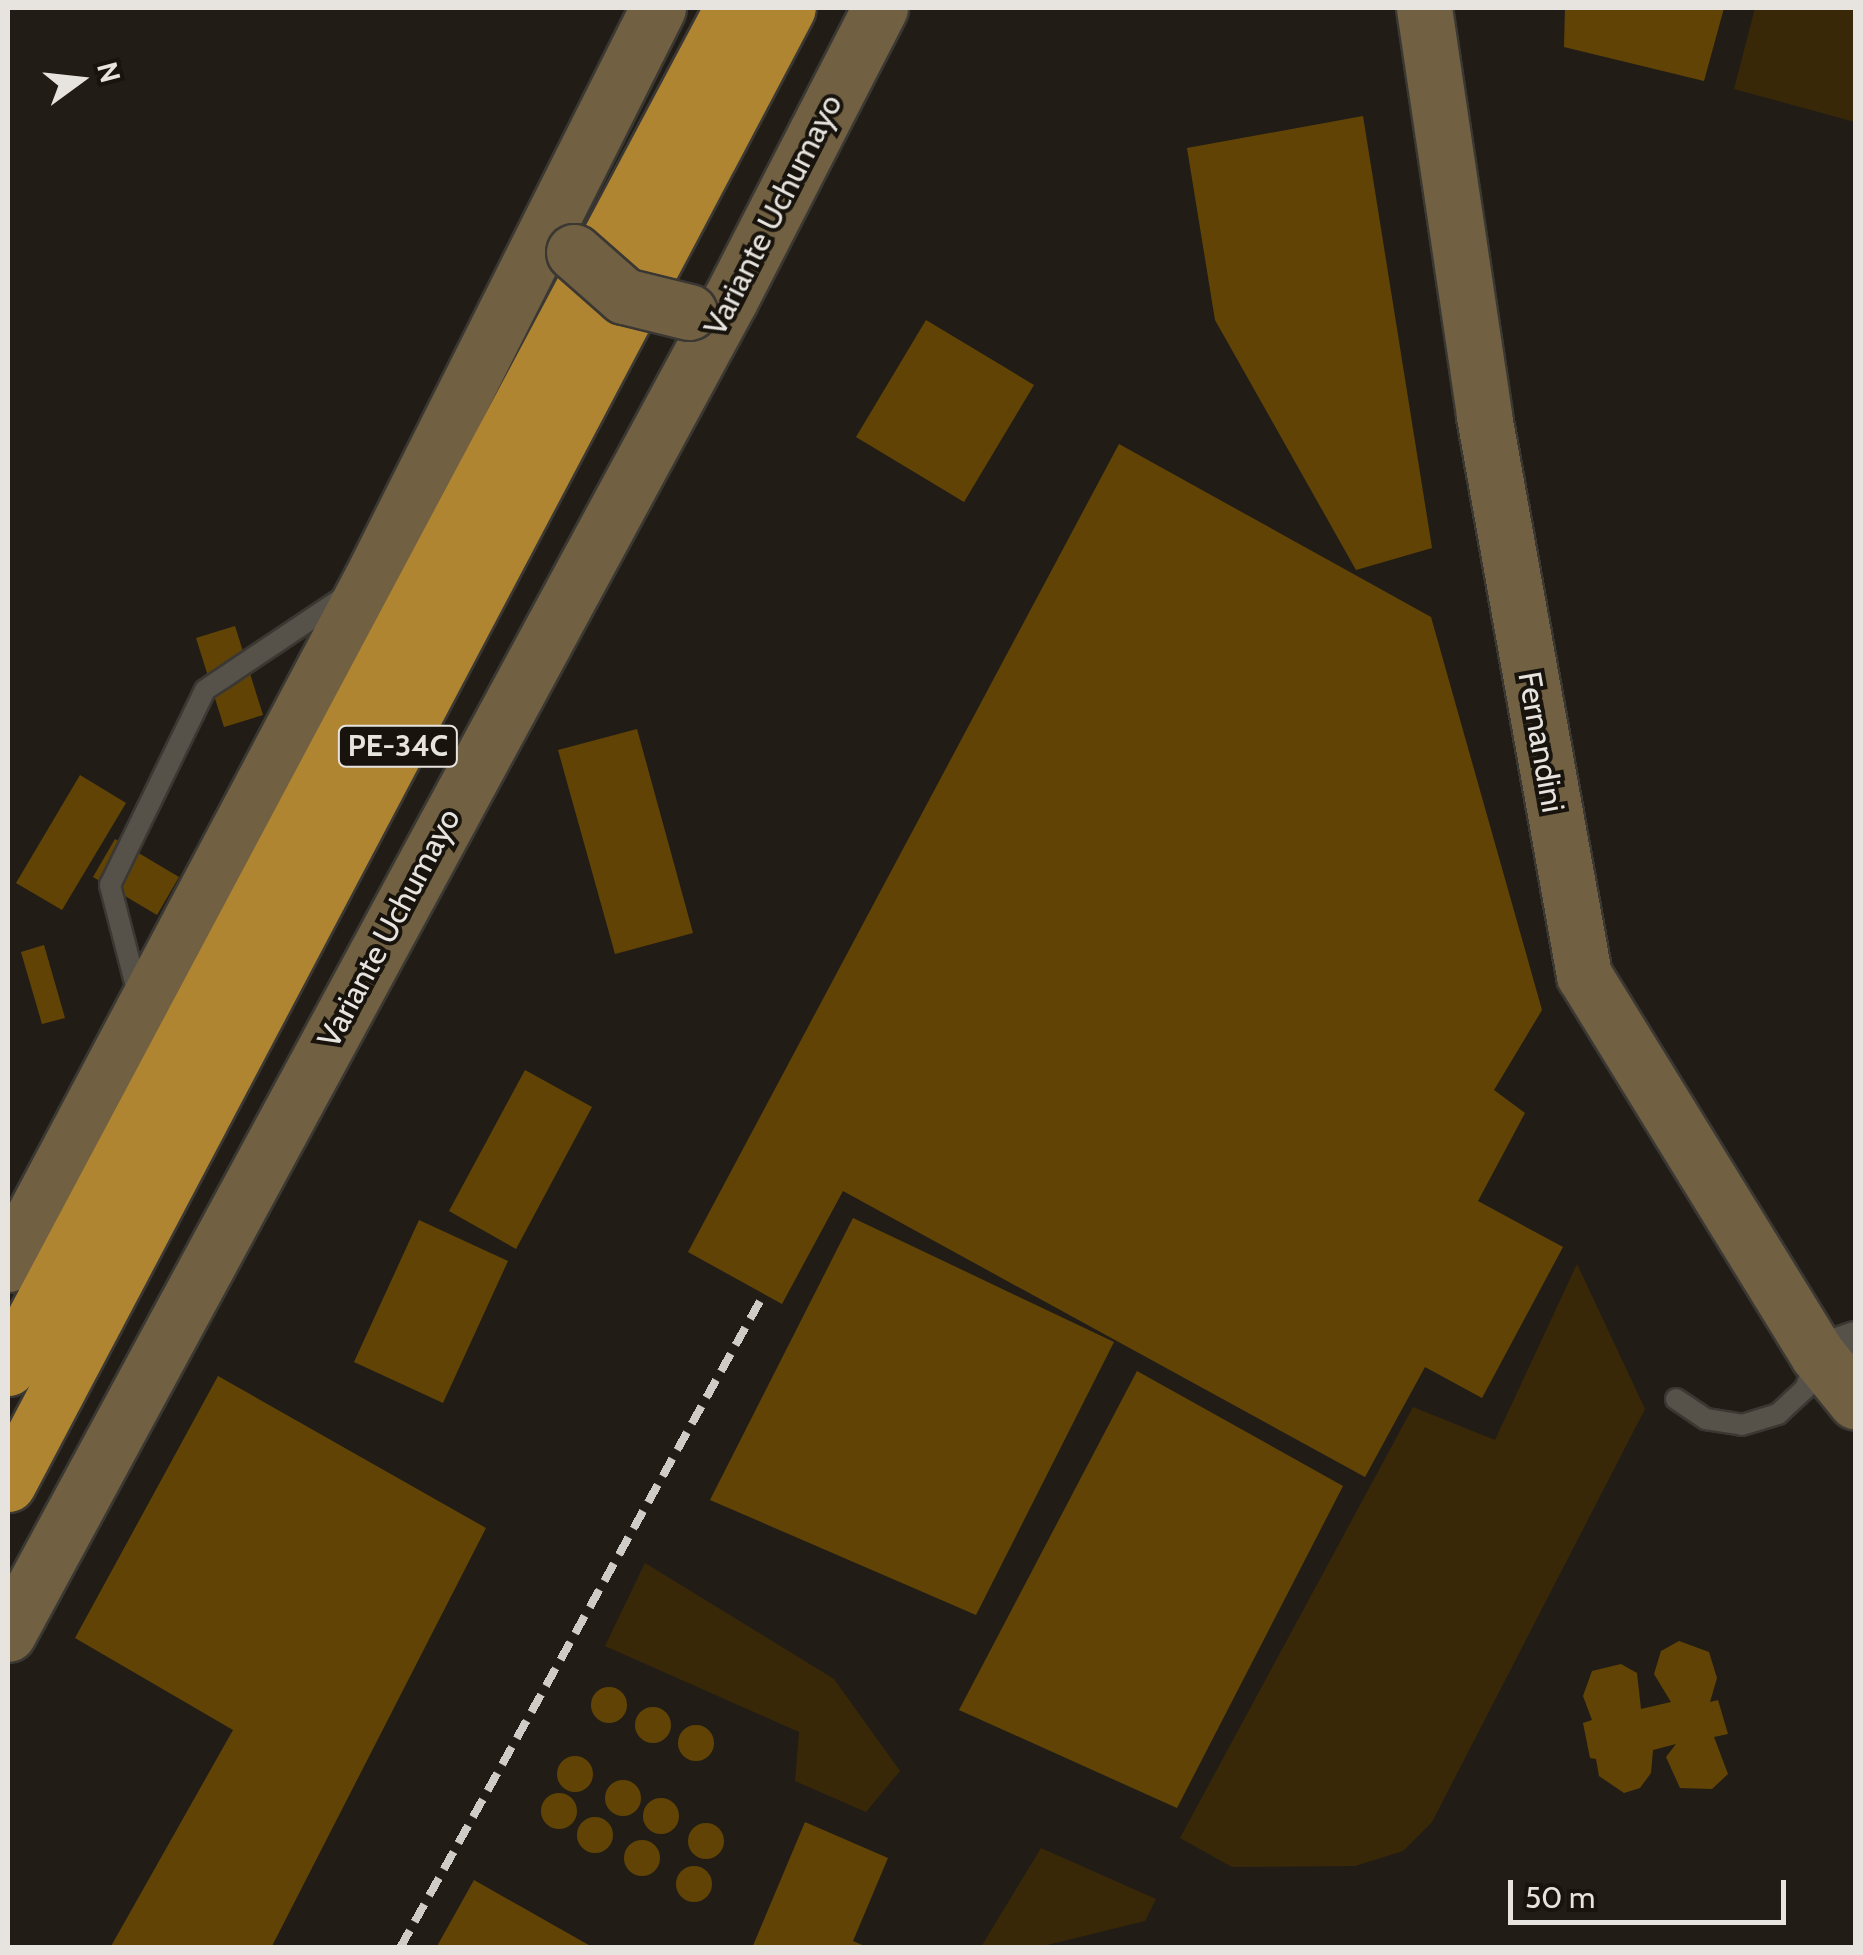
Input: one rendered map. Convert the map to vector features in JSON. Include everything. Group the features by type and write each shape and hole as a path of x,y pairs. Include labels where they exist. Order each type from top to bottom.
{"highway":[{"name":"PE-34C","path":"8,1368 732,8"},
{"name":"PE-34C","path":"8,1484 788,8"}],"main road":[{"name":"Variante Uchumayo","path":"8,1634 710,305 880,8"},
{"name":"Fernandini","path":"1424,8 1484,416 1584,975 1837,1348 1856,1402"},
{"path":"8,1264 370,579 566,231 656,14"},
{"path":"566,231 624,296 710,305"}],"lane":[{"path":"710,305 739,225"},
{"path":"142,1012 110,885 204,690 370,579"},
{"path":"1676,1399 1706,1419 1742,1425 1778,1414 1805,1389 1837,1348"}],"shaded area":[{"path":"1755,8 1855,8 1855,122 1734,89"},
{"path":"1577,1264 1645,1409 1432,1822 1403,1851 1355,1866 1232,1867 1180,1838 1413,1407 1495,1440"},
{"path":"645,1563 834,1679 900,1771 866,1812 795,1781 799,1732 605,1646"},
{"path":"1041,1848 1156,1899 1145,1921 1039,1947 981,1947"}],"building":[{"path":"1565,8 1724,8 1704,81 1564,47"},
{"path":"1363,116 1432,548 1356,570 1215,320 1187,148"},
{"path":"926,320 1034,385 964,502 856,437"},
{"path":"1119,444 1431,617 1542,1010 1494,1090 1525,1113 1478,1201 1563,1247 1482,1398 1425,1367 1365,1477 843,1191 782,1304 688,1252"},
{"path":"235,626 263,715 224,727 196,638"},
{"path":"637,729 693,933 615,954 558,750"},
{"path":"80,775 126,803 62,910 16,883"},
{"path":"115,839 179,877 157,915 93,877"},
{"path":"44,945 65,1018 42,1024 21,952"},
{"path":"525,1070 592,1107 516,1249 449,1211"},
{"path":"853,1218 1114,1342 976,1615 710,1500"},
{"path":"419,1220 508,1261 443,1403 354,1362"},
{"path":"1137,1371 1343,1486 1177,1808 959,1710"},
{"path":"218,1376 486,1528 271,1948 110,1948 233,1730 75,1638"},
{"path":"1679,1641 1709,1652 1717,1678 1710,1702 1718,1700 1728,1734 1714,1737 1728,1774 1712,1789 1680,1788 1666,1757 1676,1744 1653,1750 1651,1773 1640,1788 1624,1793 1599,1776 1596,1759 1590,1758 1583,1723 1592,1720 1583,1696 1592,1671 1621,1664 1637,1673 1641,1709 1671,1702 1654,1674 1661,1651"},
{"path":"609,1687 621,1693 627,1705 621,1717 609,1723 597,1717 591,1705 597,1693"},
{"path":"653,1707 665,1713 671,1725 665,1737 653,1743 641,1737 635,1725 641,1713"},
{"path":"696,1725 708,1731 714,1743 708,1755 696,1761 684,1755 678,1743 684,1731"},
{"path":"575,1756 587,1762 593,1774 587,1786 575,1792 563,1786 557,1774 563,1762"},
{"path":"623,1780 635,1786 641,1798 635,1810 623,1816 611,1810 605,1798 611,1786"},
{"path":"559,1793 571,1799 577,1811 571,1823 559,1829 547,1823 541,1811 547,1799"},
{"path":"661,1798 673,1804 679,1816 673,1828 661,1834 649,1828 643,1816 649,1804"},
{"path":"595,1817 607,1823 613,1835 607,1847 595,1853 583,1847 577,1835 583,1823"},
{"path":"805,1822 888,1858 853,1941 869,1948 752,1948"},
{"path":"706,1823 718,1829 724,1841 718,1853 706,1859 694,1853 688,1841 694,1829"},
{"path":"642,1840 654,1846 660,1858 654,1870 642,1876 630,1870 624,1858 630,1846"},
{"path":"694,1866 706,1872 712,1884 706,1896 694,1902 682,1896 676,1884 682,1872"},
{"path":"474,1880 594,1948 436,1948"}],"railway":[{"path":"400,1948 764,1294"}]}
